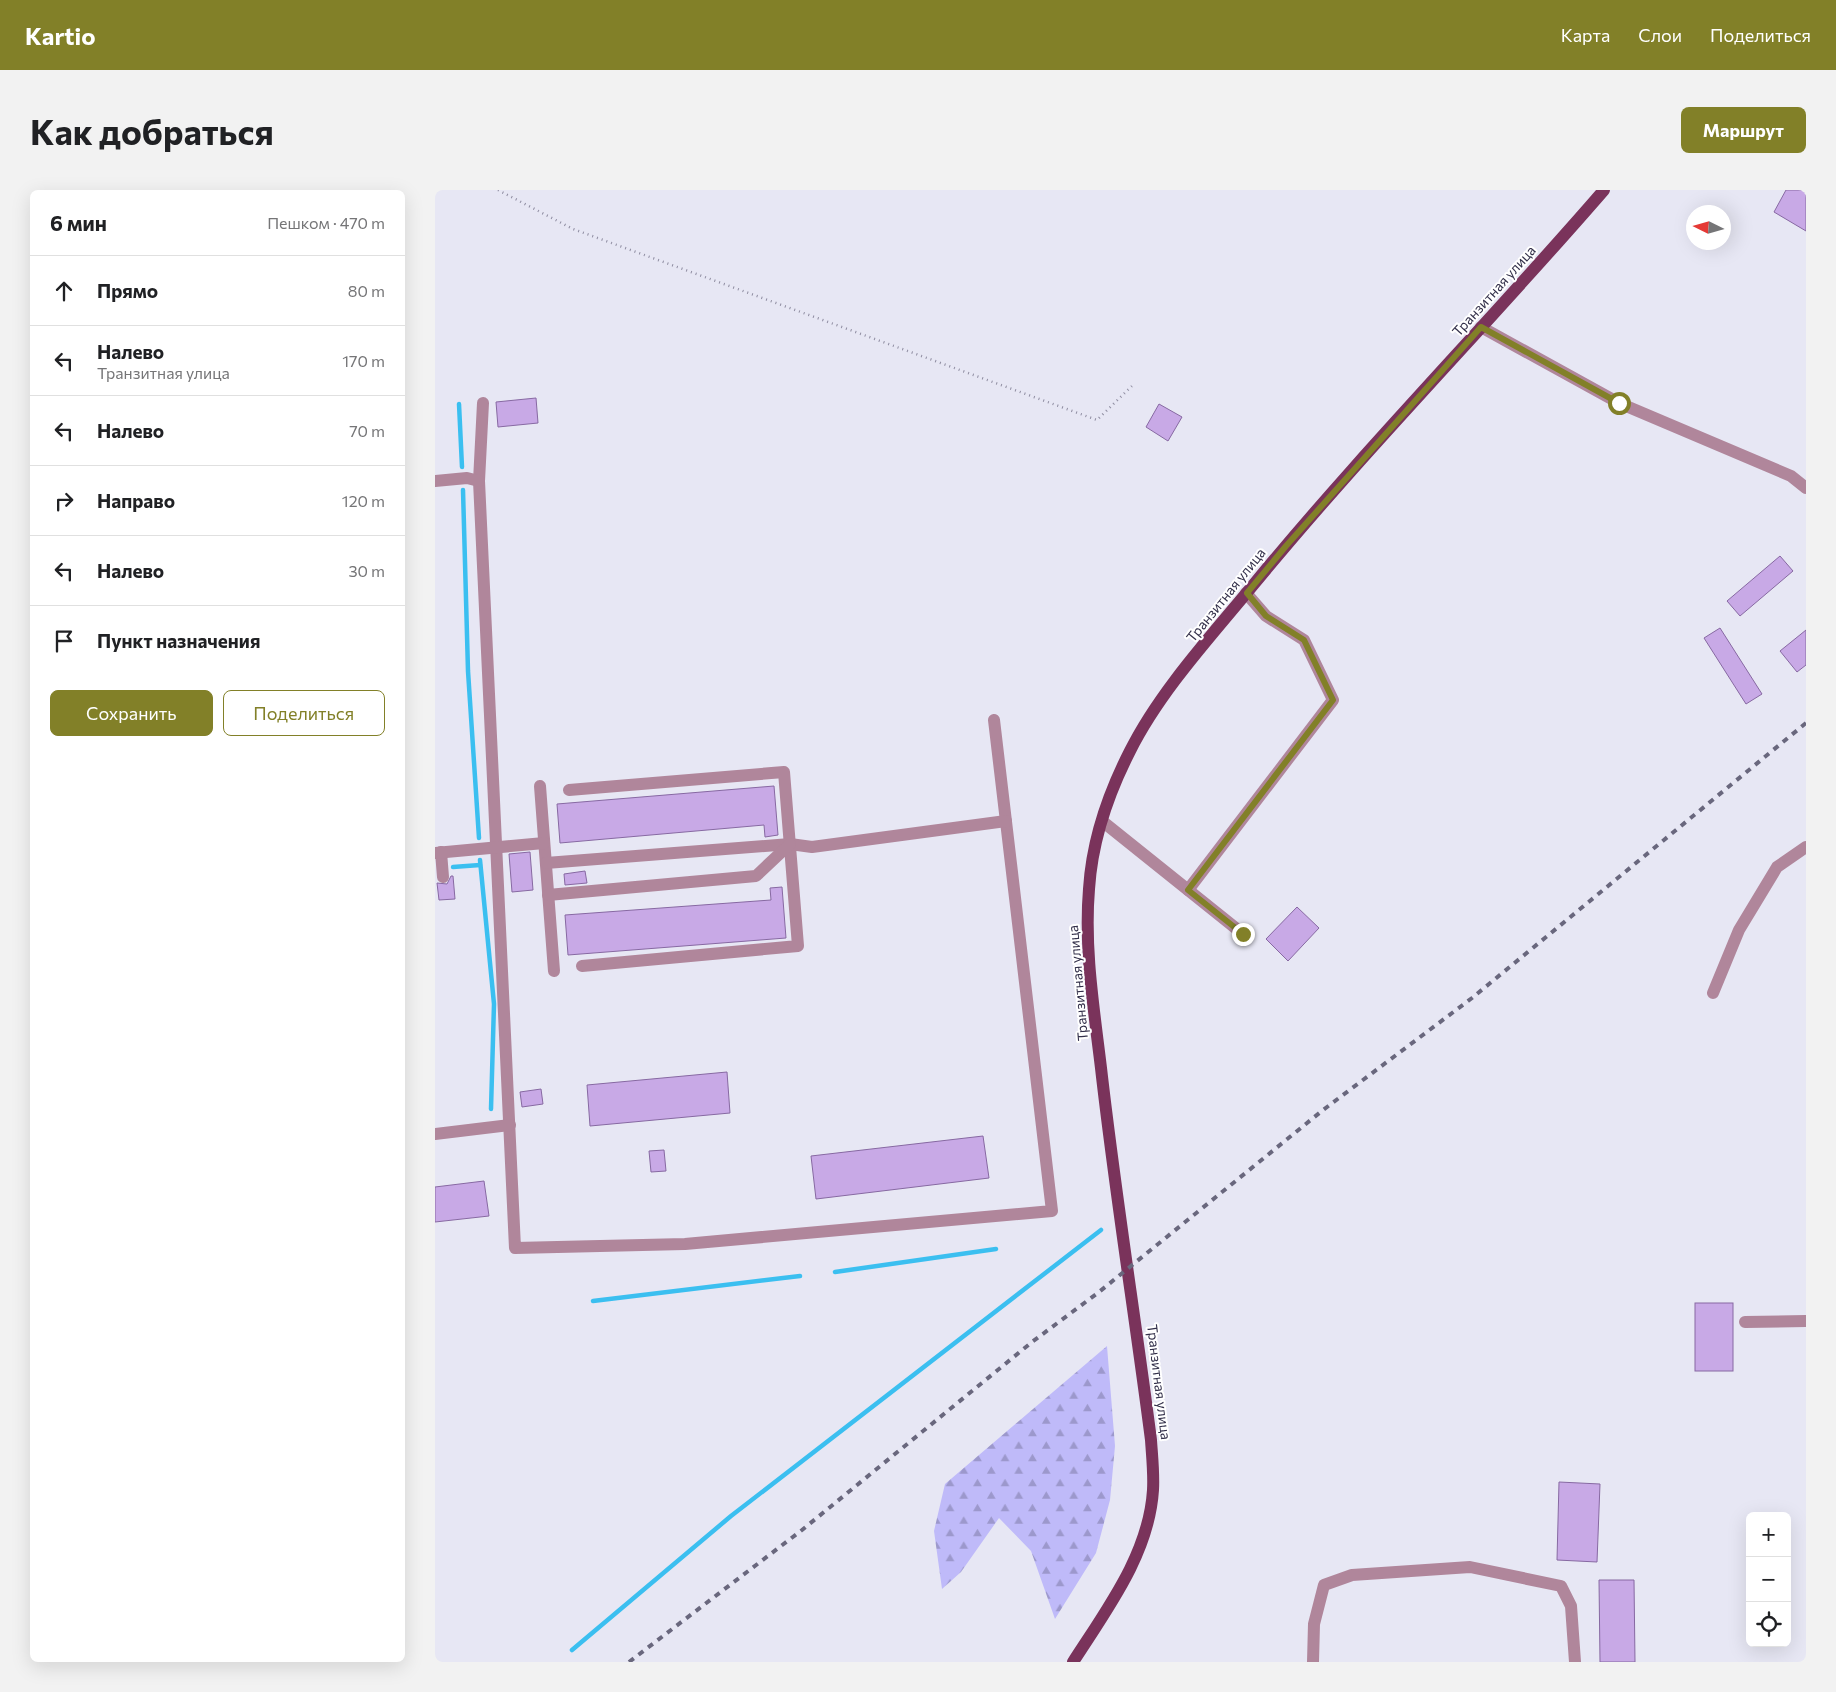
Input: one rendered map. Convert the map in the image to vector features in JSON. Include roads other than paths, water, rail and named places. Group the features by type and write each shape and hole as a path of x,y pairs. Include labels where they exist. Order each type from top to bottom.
{"main road":[{"name":"Транзитная улица","path":"1073,1662 1123,1583 1145,1533 1153,1490 1151,1440 1137,1324 1115,1184 1087,932 1089,886 1095,845 1108,799 1130,749 1163,699 1247,593 1286,546 1604,190"}],"lane":[{"path":"1481,327 1619,403 1791,476 1806,488"},
{"path":"483,403 479,481 511,1125 515,1248 685,1244 1052,1211 994,720"},
{"path":"435,481 467,478 479,481"},
{"path":"1188,890 1333,700 1304,640 1266,616 1247,593"},
{"path":"569,790 784,772 799,946 582,966"},
{"path":"540,786 554,971"},
{"path":"546,863 790,844 812,847 1006,821"},
{"path":"1102,821 1243,934"},
{"path":"443,877 438,852 544,843"},
{"path":"548,895 756,876 790,844"},
{"path":"1713,993 1739,930 1777,867 1806,847"},
{"path":"435,1134 511,1125"},
{"path":"1745,1322 1806,1321"},
{"path":"1313,1662 1314,1624 1324,1586 1352,1575 1470,1567 1561,1586 1571,1606 1575,1662"}],"waterway":[{"path":"459,404 462,467"},
{"path":"463,490 468,671 479,838"},
{"path":"480,860 494,1004 491,1109"},
{"path":"453,867 480,865"},
{"path":"572,1650 731,1516 1101,1230"},
{"path":"835,1272 996,1249"},
{"path":"593,1301 800,1276"}],"railway":[{"path":"629,1662 802,1530 1032,1342 1099,1292 1323,1110 1472,998 1806,723"}]}
